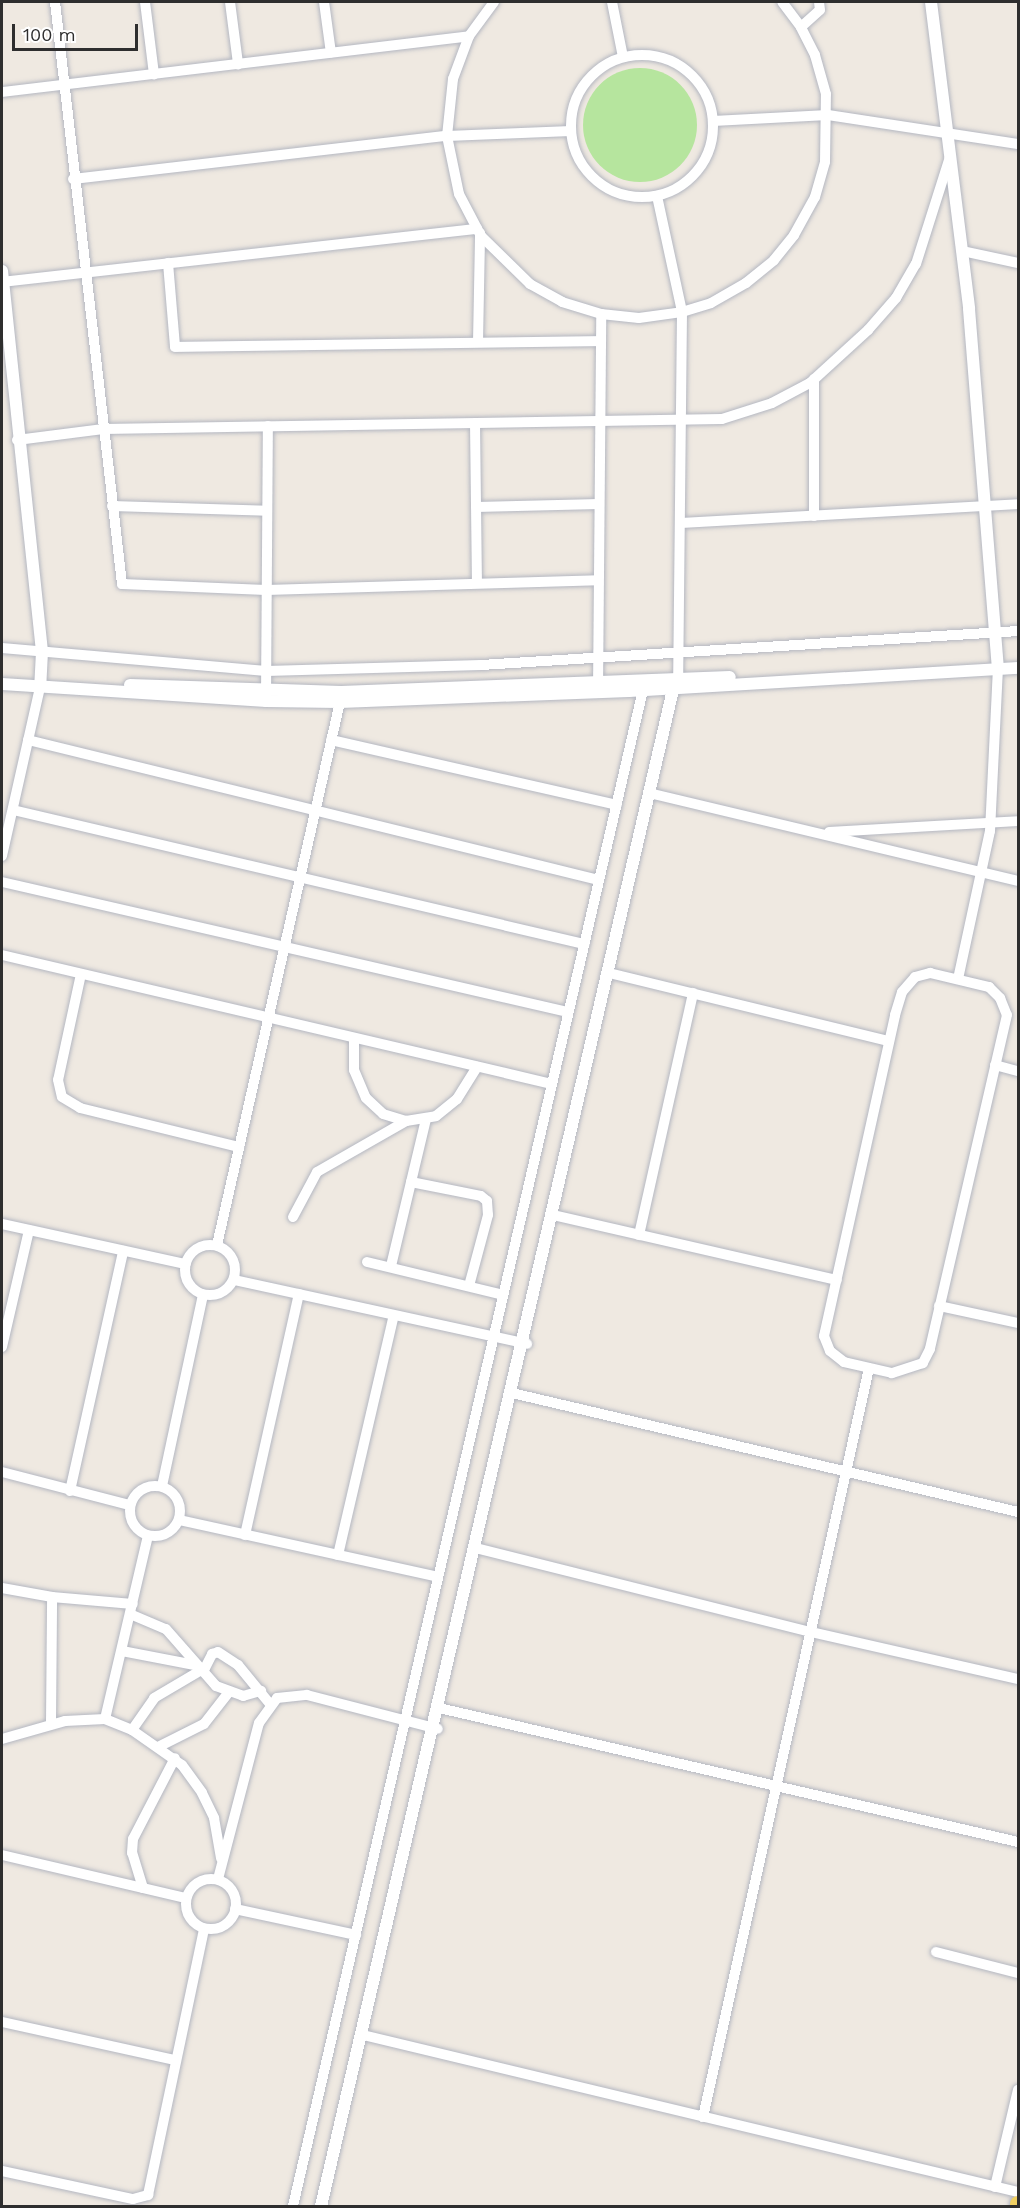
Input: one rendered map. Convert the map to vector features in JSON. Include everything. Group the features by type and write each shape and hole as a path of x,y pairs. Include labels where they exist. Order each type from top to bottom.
{"street":[{"path":"56,2 62,84 122,584 266,590 598,580"},
{"path":"145,2 154,74"},
{"path":"230,2 238,64"},
{"path":"324,2 331,53"},
{"path":"494,2 469,36 453,79 447,136 459,194 478,231 504,262 530,284 562,302 601,314 639,318 682,312 711,303 746,284 774,260 794,235 815,197 825,162 828,115 815,55 801,27 782,2"},
{"path":"612,2 623,57"},
{"path":"801,27 820,10 819,2"},
{"path":"931,2 962,251 997,666 990,822 983,873 958,980"},
{"path":"2,92 469,36"},
{"path":"648,54 683,67 707,95 713,121 710,149 696,172 675,189 657,196 620,194 597,181 580,160 571,131 580,91 596,71 623,57 648,54"},
{"path":"713,121 828,115 947,130 1018,144"},
{"path":"73,179 447,136 571,131"},
{"path":"17,440 103,429 722,419 762,406 814,379 868,330 897,298 916,264 950,157"},
{"path":"326,2206 676,682 680,651 682,312 657,196"},
{"path":"2,856 40,684 42,652 17,440 2,278 84,272 478,231"},
{"path":"478,231 478,342"},
{"path":"962,251 1018,263"},
{"path":"168,263 175,347 601,341"},
{"path":"598,687 601,314"},
{"path":"814,379 814,516"},
{"path":"475,423 477,583"},
{"path":"266,696 268,426"},
{"path":"476,507 598,504"},
{"path":"681,523 1018,504"},
{"path":"112,506 267,511"},
{"path":"2,648 266,671 481,665 1018,631"},
{"path":"997,666 1018,661"},
{"path":"2,684 266,696 340,702 676,682 997,666 1018,668"},
{"path":"2,676 40,684"},
{"path":"266,696 341,692 598,687 643,690 676,682"},
{"path":"293,2206 643,690"},
{"path":"217,1245 340,702"},
{"path":"331,740 616,805"},
{"path":"28,741 315,813 599,879"},
{"path":"651,794 1018,881"},
{"path":"13,810 584,944"},
{"path":"817,833 1018,822"},
{"path":"2,882 568,1012"},
{"path":"2,955 552,1084"},
{"path":"930,973 958,980 989,987 1000,998 1007,1015 939,1306 923,1363 892,1372 844,1362 830,1351 824,1336 889,1041 902,993 915,977 930,973"},
{"path":"81,974 57,1080 62,1097 80,1108 239,1147"},
{"path":"610,974 889,1041"},
{"path":"639,1235 693,993"},
{"path":"354,1038 354,1070 366,1098 383,1114 406,1121 436,1116 457,1099 477,1067"},
{"path":"995,1065 1018,1071"},
{"path":"391,1266 426,1119"},
{"path":"293,1217 317,1172 406,1121"},
{"path":"411,1182 482,1196 487,1201 488,1215 469,1286"},
{"path":"555,1215 837,1280"},
{"path":"2,1224 186,1264"},
{"path":"2,1347 29,1230"},
{"path":"217,1245 233,1259 234,1280 222,1293 203,1295 187,1282 186,1264 199,1247 217,1245"},
{"path":"70,1491 123,1251"},
{"path":"367,1262 503,1295"},
{"path":"234,1280 525,1344"},
{"path":"245,1535 299,1294"},
{"path":"162,1486 203,1295"},
{"path":"939,1306 1018,1323"},
{"path":"338,1555 394,1315"},
{"path":"703,2117 869,1368"},
{"path":"513,1393 1018,1512"},
{"path":"2,1472 130,1505"},
{"path":"162,1486 178,1500 179,1520 167,1533 148,1536 132,1522 130,1505 144,1487 162,1486"},
{"path":"179,1520 438,1577"},
{"path":"105,1719 148,1536"},
{"path":"478,1548 811,1632 1018,1679"},
{"path":"2,1588 132,1609 166,1629 197,1668 229,1692 247,1696 261,1691"},
{"path":"51,1723 52,1597"},
{"path":"122,1651 197,1668"},
{"path":"132,1730 154,1698 197,1668 212,1654 222,1652 261,1691 270,1704"},
{"path":"160,1746 204,1724 229,1692"},
{"path":"218,1879 259,1723 270,1704 285,1695 307,1695 436,1729"},
{"path":"441,1708 777,1783 1018,1842"},
{"path":"2,1739 51,1723 105,1719 132,1730 160,1746 175,1758 202,1793 214,1818 222,1865"},
{"path":"143,1888 132,1853 133,1839 175,1758"},
{"path":"2,1855 186,1898"},
{"path":"218,1879 234,1893 236,1909 223,1927 204,1929 188,1916 186,1898 200,1881 218,1879"},
{"path":"236,1909 357,1935"},
{"path":"2,2171 134,2199 144,2198 151,2189 175,2060 204,1929"},
{"path":"936,1952 1018,1973"},
{"path":"2,2022 175,2060"},
{"path":"365,2036 1018,2192"},
{"path":"321,2206 365,2036"},
{"path":"995,2187 1018,2090"}],"green space":[{"path":"640,68 662,72 672,77 688,93 693,103 697,125 693,147 688,157 672,173 662,178 640,182 618,178 608,173 592,157 587,147 583,125 587,103 592,93 608,77 618,72"}]}
